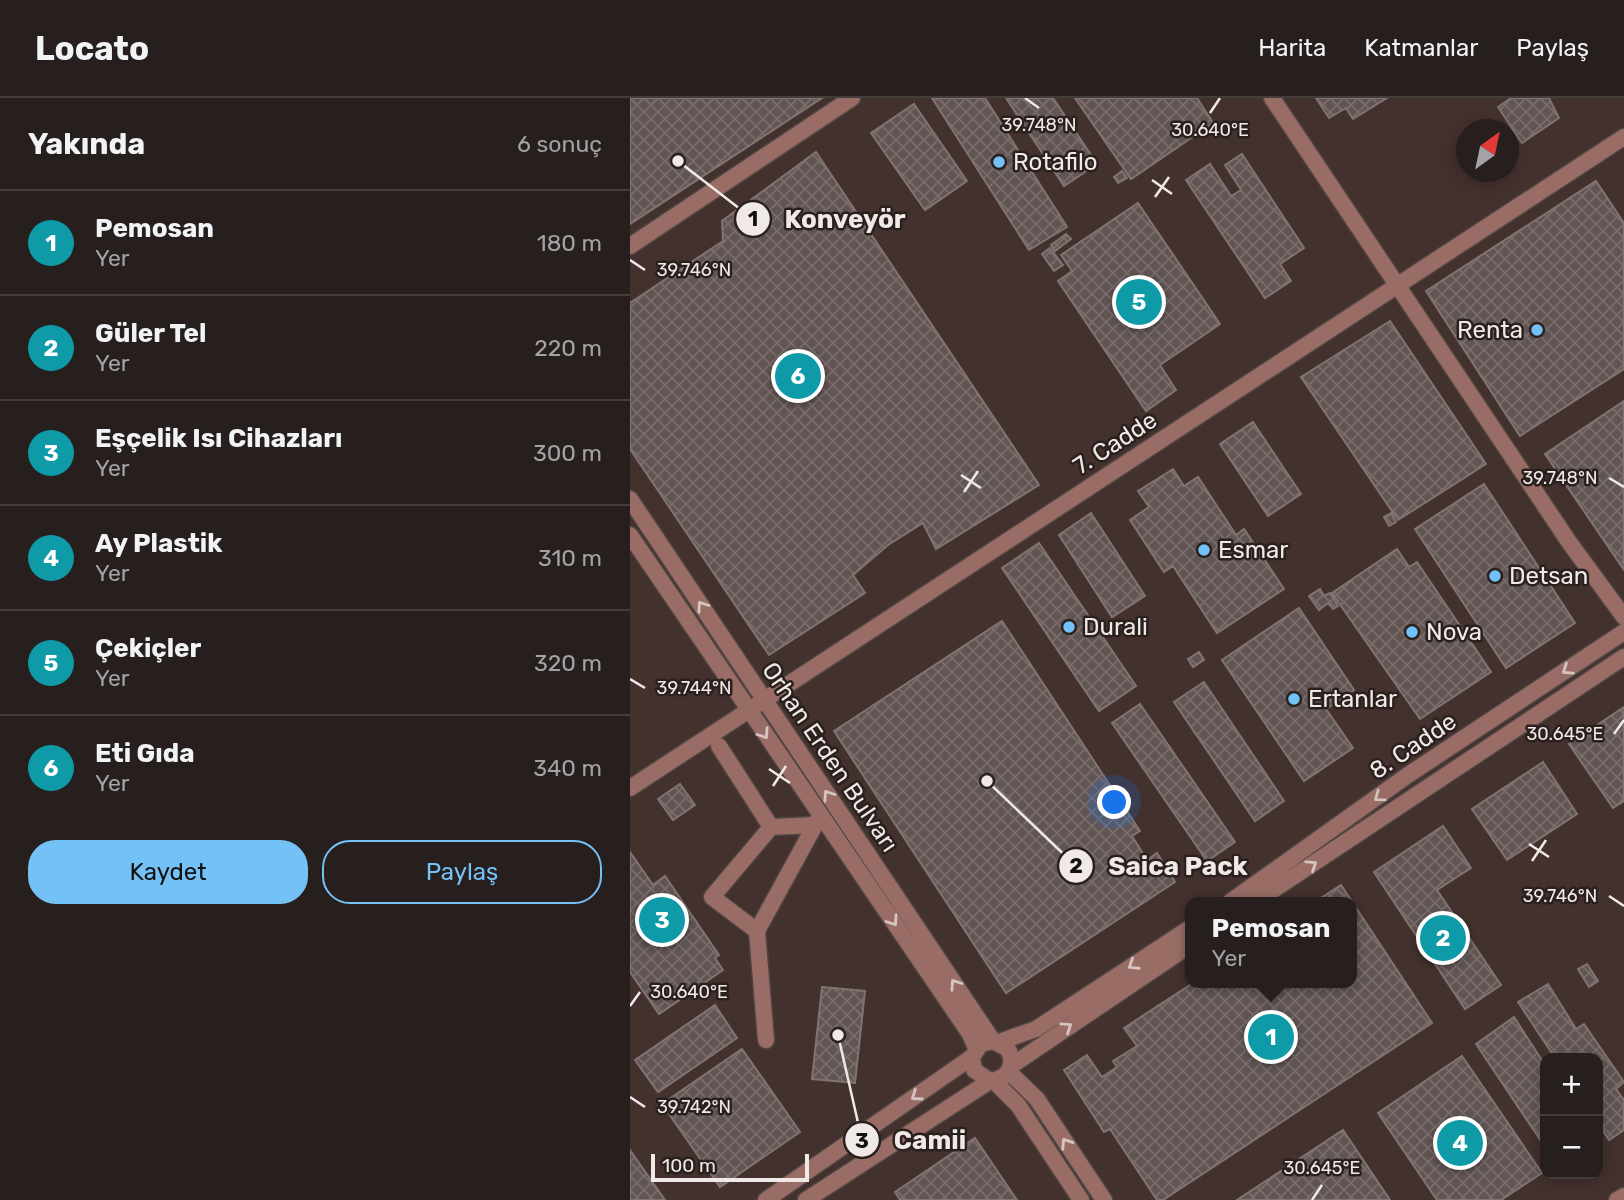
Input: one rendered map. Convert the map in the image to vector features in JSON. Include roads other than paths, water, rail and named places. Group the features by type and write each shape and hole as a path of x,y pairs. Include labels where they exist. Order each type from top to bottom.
{"street":[{"path":"630,246 852,98"},
{"path":"1272,98 1569,542 1624,617"},
{"name":"7. Cadde","path":"630,788 1624,136"},
{"name":"Orhan Erden Bulvarı","path":"630,499 996,1041 1011,1054 1001,1075"},
{"name":"Orhan Erden Bulvarı","path":"630,535 748,709 818,820 970,1034 974,1070 1001,1075 1037,1099 1104,1200"},
{"name":"8. Cadde","path":"1237,897 1408,775 1624,632"},
{"name":"8. Cadde","path":"1263,897 1624,657"},
{"path":"719,746 771,827"},
{"path":"757,932 712,897 771,827 818,820"},
{"path":"766,1040 757,932 818,820"},
{"path":"766,1200 974,1053 996,1041 1036,1028 1185,932"},
{"path":"806,1200 1001,1075 1185,949"},
{"name":"Orhan Erden Bulvarı","path":"1001,1075 1081,1200"},
{"path":"1617,1200 1624,1195"}],"place":[{"name":"Konveyör","path":"678,161"},
{"name":"Rotafilo","path":"999,162"},
{"name":"Çekiçler","path":"1139,302"},
{"name":"Renta","path":"1537,330"},
{"name":"Eti Gıda","path":"798,376"},
{"name":"Esmar","path":"1204,550"},
{"name":"Detsan","path":"1495,576"},
{"name":"Durali","path":"1069,627"},
{"name":"Nova","path":"1412,632"},
{"name":"Ertanlar","path":"1294,699"},
{"name":"Saica Pack","path":"987,781"},
{"name":"Eşçelik Isı Cihazları","path":"662,920"},
{"name":"Güler Tel","path":"1443,938"},
{"name":"Camii","path":"838,1035"},
{"name":"Pemosan","path":"1271,1037"},
{"name":"Ay Plastik","path":"1460,1143"}]}
